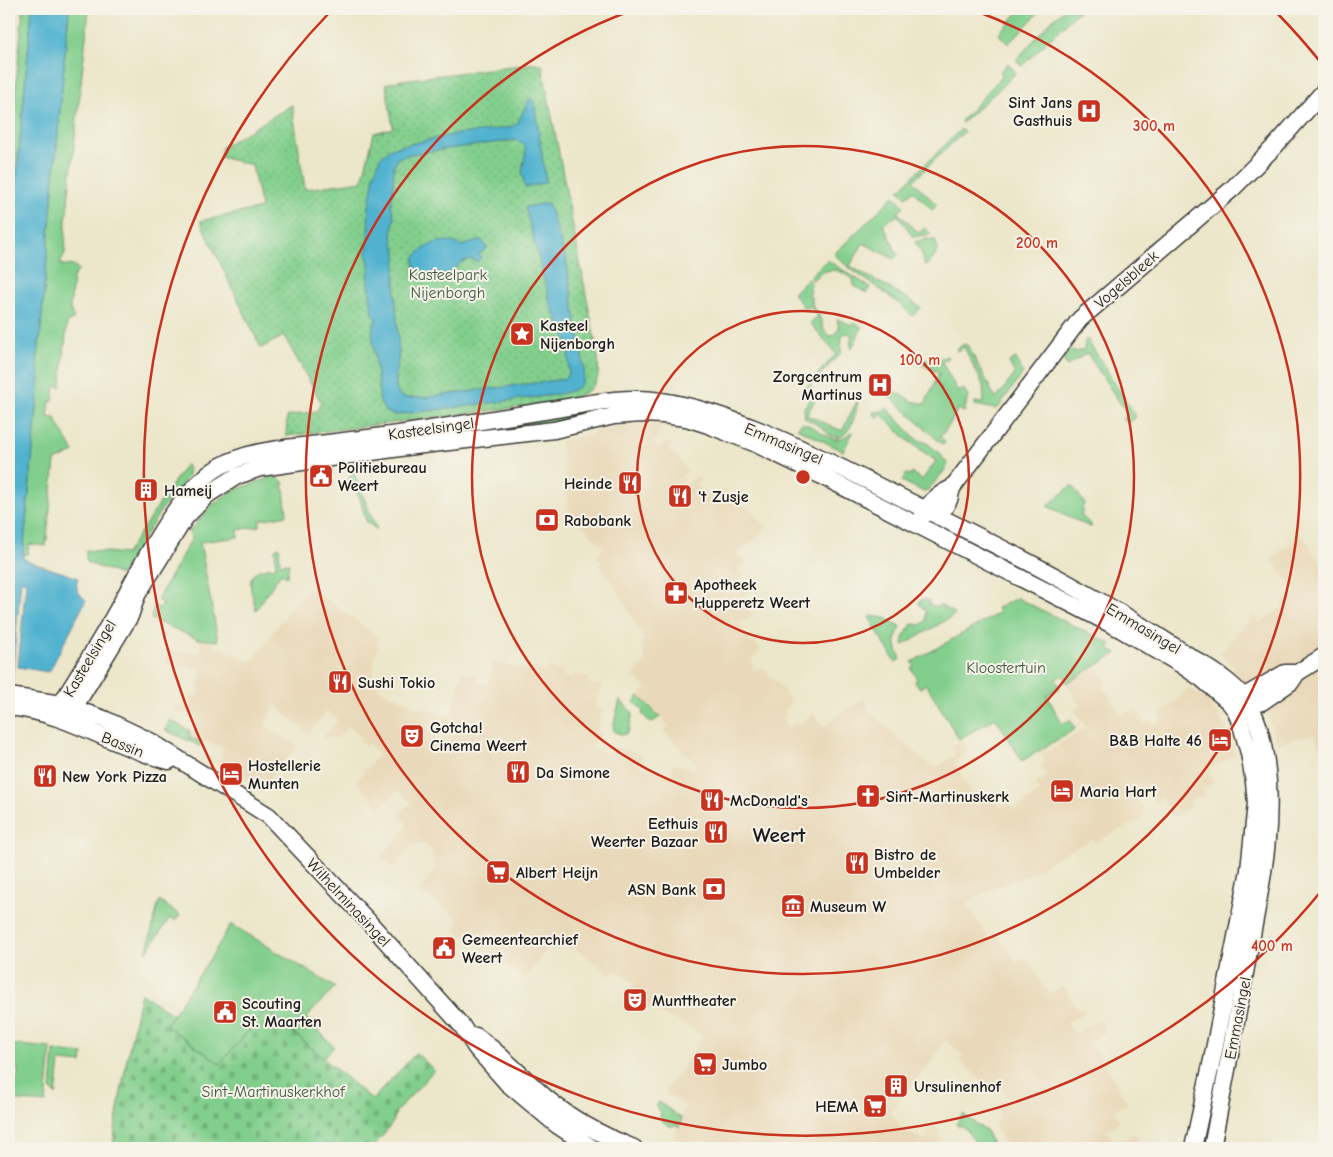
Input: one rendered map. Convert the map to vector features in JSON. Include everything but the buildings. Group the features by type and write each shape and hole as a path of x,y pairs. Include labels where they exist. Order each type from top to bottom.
{"street":[{"name":"Vogelsbleek","path":"919,527 932,513 949,500 952,488 1080,319 1232,189 1275,146 1324,91"},
{"name":"Emmasingel","path":"614,399 666,402 712,413 760,431 830,462 1074,586 1146,629 1224,680 1258,724 1268,778 1269,805 1267,852 1212,1148"},
{"name":"Kasteelsingel","path":"65,710 135,575 176,509 195,486 208,474 224,464 264,451 412,432 614,399"},
{"name":"Emmasingel","path":"614,416 641,414 686,418 754,443 1071,603 1150,645 1202,679 1229,702 1243,705"},
{"name":"Kasteelsingel","path":"65,710 130,616 137,595 185,518 207,495 237,476 260,468 286,464 414,446 554,430 614,416"},
{"path":"1243,705 1262,702 1291,682 1297,673 1324,656"},
{"name":"Bassin","path":"11,702 65,710 161,759 186,766 226,789"},
{"name":"Emmasingel","path":"1193,1148 1248,878 1254,834 1256,803 1243,705"},
{"name":"Wilhelminasingel","path":"226,789 269,816 368,921 462,1026 476,1048 506,1083 557,1125 592,1148"},
{"name":"Wilhelminasingel","path":"462,1026 484,1041 545,1096 566,1112 612,1139 634,1148"}],"shaded area":[{"path":"642,424 662,427 656,435 658,438 653,442 658,449 669,441 672,444 668,450 677,455 687,472 682,476 685,480 681,483 684,486 697,476 700,480 696,484 714,501 725,489 738,503 754,512 756,517 767,527 737,555 746,561 738,570 744,575 736,586 747,592 741,598 753,615 740,623 751,644 755,642 761,651 756,654 757,656 751,658 754,670 764,667 770,677 785,692 791,703 784,709 787,714 781,718 788,728 795,723 798,726 813,713 823,727 864,699 871,713 930,766 936,767 956,755 952,747 962,740 969,752 954,762 977,803 995,793 999,799 996,801 1000,807 1009,802 1013,809 1040,792 1036,783 1047,776 1041,765 1045,762 1040,752 1044,750 1046,752 1086,728 1074,710 1080,705 1067,683 1096,665 1107,682 1102,686 1121,715 1136,708 1145,723 1150,721 1153,725 1162,720 1159,713 1178,700 1188,687 1213,704 1230,737 1235,755 1208,770 1214,782 1202,789 1206,796 1189,801 1192,806 1172,818 1162,797 1155,801 1148,787 1137,796 1144,810 1142,811 1144,816 1140,820 1095,842 1093,839 1055,858 1030,875 992,888 966,904 989,939 997,934 1005,947 1007,946 1016,962 1025,957 1049,994 1063,986 1079,1010 1083,1008 1085,1012 1067,1022 1074,1034 1100,1019 1107,1031 1090,1041 1128,1104 1114,1111 1120,1122 1107,1130 1116,1147 1136,1132 1140,1148 1005,1148 994,1122 1001,1120 996,1107 1010,1100 1004,1091 992,1081 986,1086 959,1059 963,1055 945,1040 891,1112 903,1131 925,1139 929,1136 927,1134 933,1126 941,1132 938,1136 943,1140 938,1148 687,1148 672,1143 685,1106 665,1092 703,1036 684,1023 636,1004 628,1005 626,998 635,984 615,970 611,975 574,947 571,949 554,938 525,979 454,929 460,919 419,891 436,867 433,851 423,844 416,846 412,844 393,868 380,858 408,825 398,814 412,802 398,791 380,807 356,781 379,754 368,743 365,746 359,740 361,737 349,726 336,740 332,736 325,738 338,720 327,711 308,733 275,705 264,724 297,746 262,788 220,764 222,747 188,738 190,731 193,732 197,714 174,712 176,706 188,708 190,696 197,696 200,689 197,688 203,668 165,665 167,650 200,653 200,639 207,640 208,642 215,643 214,647 251,662 293,605 311,587 379,638 376,643 378,645 371,681 388,695 408,701 411,706 451,716 463,672 478,677 477,683 483,685 484,683 488,684 494,662 532,672 534,668 546,672 548,667 563,671 562,676 572,678 574,674 589,678 588,683 601,686 595,707 603,710 598,730 602,731 600,738 596,737 592,746 594,749 613,755 616,747 643,755 639,766 667,774 670,774 674,764 688,767 692,770 697,765 664,731 669,726 639,695 647,688 633,675 646,662 641,642 644,639 616,587 599,565 602,562 596,555 604,548 569,512 561,441 624,426"},
{"path":"1303,536 1324,569 1324,754 1314,734 1275,744 1267,708 1220,653 1254,615 1260,623 1285,606 1282,601 1296,592 1271,558"}],"green space":[{"path":"23,9 32,9 9,259 9,160"},
{"path":"69,9 89,9 66,220 65,253 61,261 61,265 75,266 79,270 73,277 70,308 74,319 67,323 61,387 55,386 53,401 50,401 48,417 55,418 74,452 55,461 46,546 29,544 28,554 23,554 40,377 37,363"},
{"path":"1021,9 1042,9 1008,44 1000,36 1000,32"},
{"path":"1065,9 1081,9 1022,66 1016,60 1053,19"},
{"name":"Kasteelpark Nijenborgh","path":"536,63 542,65 597,351 598,375 596,382 581,395 554,403 286,436 287,416 317,411 321,402 284,336 261,348 200,221 261,208 252,165 220,157 222,147 292,105 305,189 362,181 374,133 393,128 386,84 402,80"},
{"path":"1008,63 1016,73 962,123 961,121 1003,75 1000,72"},
{"path":"961,129 964,132 913,181 937,205 932,210 913,191 906,197 899,190"},
{"path":"894,196 904,206 898,213 919,233 925,228 931,234 913,237 898,215 883,224 898,255 894,259 863,243 850,266 904,296 921,308 912,316 834,254"},
{"path":"926,239 935,240 937,251 934,258 925,266 922,254 915,242"},
{"path":"827,260 870,287 866,293 854,286 854,281 849,276 838,271 827,271 812,281 809,277"},
{"path":"807,279 811,283 809,294 813,307 819,315 827,334 830,336 835,335 839,328 837,319 862,327 852,348 850,345 851,334 845,333 843,335 840,354 814,381 806,395 802,391 836,354 810,323 818,316 810,306 805,309 793,293"},
{"path":"1087,339 1135,415 1133,420 1128,423 1122,419 1128,415 1087,353 1067,366 1063,359 1065,354 1073,349 1076,352 1083,350 1084,342"},
{"path":"964,344 968,346 996,399 1015,374 1009,362 1016,358 1023,373 998,408 975,405 975,402 984,403 983,385 964,347 957,351 956,349"},
{"path":"915,353 922,359 930,361 947,356 948,358 942,362 958,392 964,389 968,396 964,412 958,409 940,437 945,442 943,445 889,397 892,390 912,401 925,404 939,373 906,357"},
{"path":"811,396 815,399 807,415 842,431 857,401 856,413 848,431 838,437 832,436 820,426 805,418 804,408"},
{"path":"887,408 916,439 927,443 948,464 927,491 924,492 902,481 906,474 911,476 912,473 922,480 936,461 906,439 881,414 877,418 873,414 874,411 879,412"},
{"path":"585,411 585,418 430,442 429,433"},
{"path":"802,423 827,436 838,439 851,432 853,433 843,451 797,428"},
{"path":"186,464 189,469 187,478 161,510 121,575 88,563 86,550 126,554"},
{"path":"353,471 377,530 366,521 360,498 348,481"},
{"path":"275,476 283,482 287,515 260,520 260,526 238,530 238,537 200,542 218,641 198,639 151,619 154,605 160,609 163,604 157,600 192,538 189,532 212,505 232,491"},
{"path":"1072,485 1085,504 1082,507 1081,515 1092,526 1090,527 1047,506"},
{"path":"279,547 280,564 289,563 287,577 281,573 256,610 251,590 251,579 258,571 276,567 275,549"},
{"name":"Kloostertuin","path":"1017,598 1111,644 1109,649 1117,653 1067,683 1063,675 1056,679 1060,688 1047,695 1062,724 1070,720 1075,729 1022,761 996,718 959,739 926,684 920,688 915,682 917,679 911,668 914,666 912,662 999,613 997,608"},
{"path":"920,600 930,601 928,604 937,607 939,605 955,615 903,645 903,638 912,624 921,625 926,620 926,611 919,604"},
{"path":"870,616 886,618 901,627 896,643 901,659 895,662"},
{"path":"639,696 660,717 651,723 642,714 643,711 634,702"},
{"path":"620,700 633,713 628,732 623,735 615,732 613,727"},
{"path":"170,720 190,731 189,738 201,741 200,746 165,730"},
{"path":"159,901 180,915 175,921 170,918 146,953"},
{"path":"231,924 335,987 306,1018 334,1047 323,1058 267,1010 220,1064 166,1025"},
{"name":"Sint-Martinuskerkhof","path":"141,993 173,1015 166,1025 220,1064 267,1010 372,1100 416,1053 434,1070 396,1112 393,1122 373,1148 120,1148 113,1146 115,1127"},
{"path":"9,1044 51,1048 46,1103 9,1100 9,1085 16,1080 18,1073 17,1067 9,1062"},
{"path":"54,1051 83,1054 82,1063 60,1061 56,1095 51,1090"},
{"path":"659,1102 682,1119 679,1127 676,1125 670,1126 662,1120 660,1117 661,1112 656,1106"},
{"path":"963,1114 987,1132 993,1148 980,1148 962,1125 959,1127 956,1124"}],"water":[{"path":"32,9 69,9 37,363 40,377 23,554 24,559 28,561 78,578 78,591 86,600 49,672 18,667 26,582 21,580 9,711 9,259"},
{"path":"530,98 534,101 546,182 525,188 522,172 526,151 524,144 516,140 410,154 398,158 394,165 391,204 394,216 392,237 396,251 395,289 399,353 396,389 399,395 405,398 428,397 565,379 569,372 568,342 551,305 525,207 548,203 566,259 584,368 582,381 580,385 572,390 554,395 393,415 385,411 380,402 372,331 376,320 372,310 368,274 370,269 367,255 369,207 374,175 380,158 391,148 457,134 511,127 517,124"},
{"path":"482,240 487,248 478,255 481,257 477,262 472,259 463,261 448,274 419,273 415,269 414,258 429,246 449,241 461,246"}],"place":[{"name":"Sint Jans Gasthuis","path":"1089,111"},
{"name":"Kasteel Nijenborgh","path":"522,334"},
{"name":"Zorgcentrum Martinus","path":"880,385"},
{"name":"Politiebureau Weert","path":"321,476"},
{"name":"Heinde","path":"630,483"},
{"name":"Hameij","path":"146,490"},
{"name":"'t Zusje","path":"680,496"},
{"name":"Rabobank","path":"547,520"},
{"name":"Apotheek Hupperetz Weert","path":"676,593"},
{"name":"Sushi Tokio","path":"340,682"},
{"name":"Gotcha! Cinema Weert","path":"412,736"},
{"name":"B&B Halte 46","path":"1220,740"},
{"name":"Da Simone","path":"518,772"},
{"name":"Hostellerie Munten","path":"231,774"},
{"name":"New York Pizza","path":"45,776"},
{"name":"Maria Hart","path":"1062,791"},
{"name":"Sint-Martinuskerk","path":"868,796"},
{"name":"McDonald's","path":"712,800"},
{"name":"Eethuis Weerter Bazaar","path":"716,832"},
{"name":"Bistro de Umbelder","path":"857,863"},
{"name":"Albert Heijn","path":"498,872"},
{"name":"ASN Bank","path":"714,889"},
{"name":"Museum W","path":"793,906"},
{"name":"Gemeentearchief Weert","path":"444,948"},
{"name":"Munttheater","path":"635,1000"},
{"name":"Scouting St. Maarten","path":"225,1012"},
{"name":"Jumbo","path":"705,1064"},
{"name":"Ursulinenhof","path":"896,1086"},
{"name":"HEMA","path":"875,1106"}],"district":[{"name":"Weert","path":"779,835"}]}
